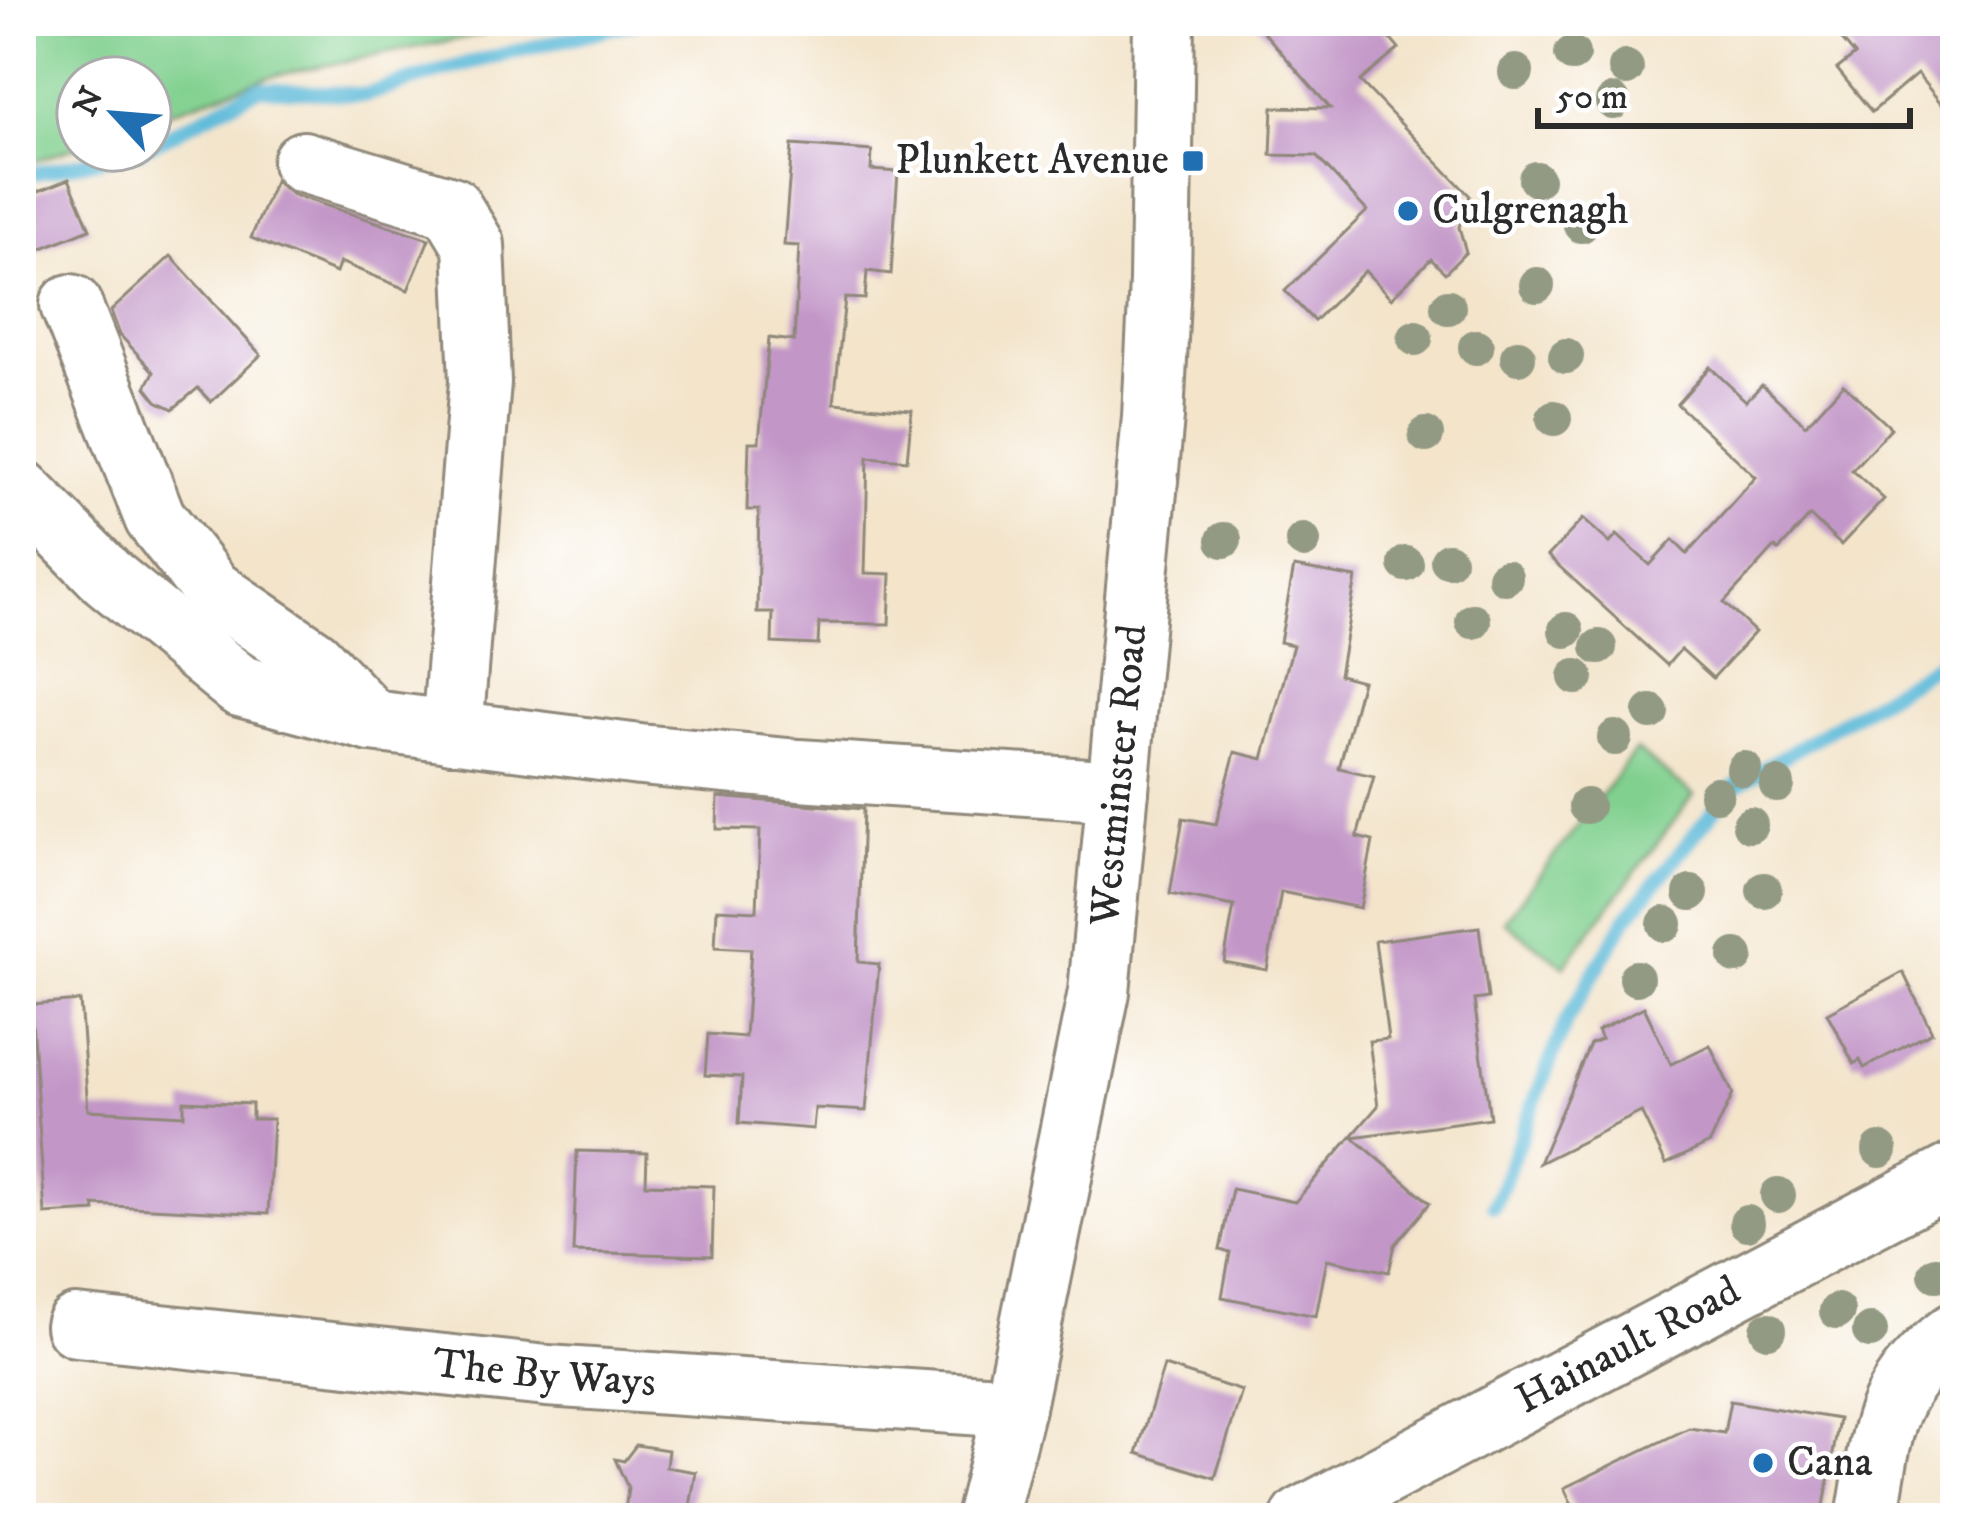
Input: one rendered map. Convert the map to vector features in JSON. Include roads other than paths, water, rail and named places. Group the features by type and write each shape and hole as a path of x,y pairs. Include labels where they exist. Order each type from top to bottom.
{"street":[{"name":"Westminster Road","path":"986,1518 1014,1407 1099,992 1153,417 1164,21"},
{"path":"303,162 451,207 474,245 480,382 452,731"},
{"path":"71,305 155,518 212,590 313,659 372,722"},
{"path":"21,490 107,577 240,686 372,722 799,770 1118,791"},
{"name":"Hainault Road","path":"1302,1518 1955,1173"},
{"name":"The By Ways","path":"76,1326 547,1376 1014,1407"},
{"path":"1867,1518 1886,1415 1919,1360 1955,1333"}],"waterway":[{"path":"174,132 259,88 365,95 469,63 639,21"},
{"path":"21,176 54,169"},
{"path":"1494,1205 1566,1021 1626,919 1733,787 1955,653"}],"place":[{"name":"Plunkett Avenue","path":"1193,161"},
{"name":"Culgrenagh","path":"1408,211"},
{"name":"Cana","path":"1763,1463"}]}
